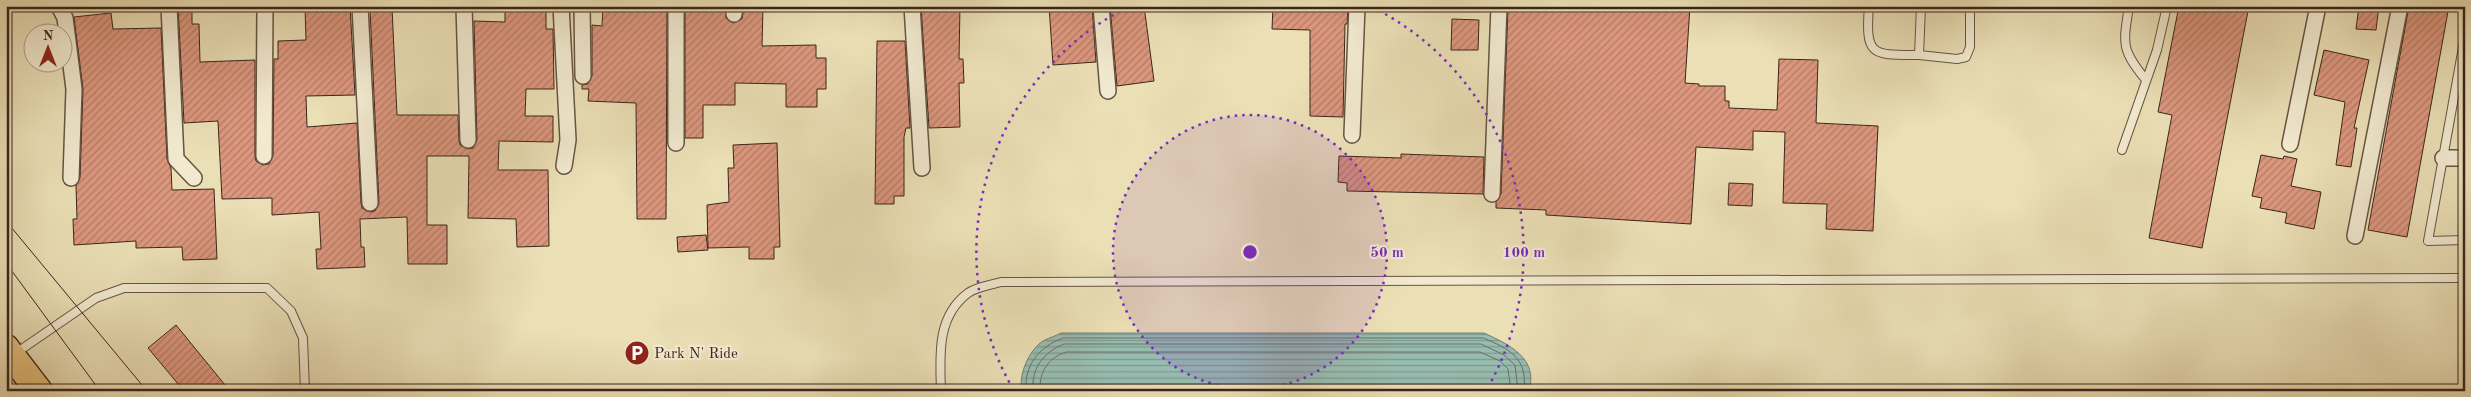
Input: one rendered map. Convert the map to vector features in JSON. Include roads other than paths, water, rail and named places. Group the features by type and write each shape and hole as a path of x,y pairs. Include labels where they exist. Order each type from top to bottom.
{"highway":[{"path":"9,352 39,391"}],"street":[{"path":"59,6 65,18 74,89 71,178"},
{"path":"169,6 176,159 194,178"},
{"path":"264,156 265,6"},
{"path":"360,6 370,203"},
{"path":"464,6 468,140"},
{"path":"561,6 568,140 564,166"},
{"path":"582,6 584,76"},
{"path":"676,6 676,143"},
{"path":"912,6 922,168"},
{"path":"1100,6 1108,91"},
{"path":"1352,135 1357,6"},
{"path":"1492,194 1499,6"},
{"path":"2290,144 2318,6"},
{"path":"2355,236 2400,6"},
{"path":"2443,158 2465,158"}],"lane":[{"path":"1869,6 1867,34 1870,45 1876,52 1884,55 1919,55 1957,59 1966,56 1970,47 1970,6"},
{"path":"1919,55 1921,6"},
{"path":"2129,6 2124,42 2130,60 2146,80"},
{"path":"2122,150 2146,80 2168,6"},
{"path":"2465,36 2428,241 2465,240"},
{"path":"941,391 940,339 948,315 968,293 1001,282 2465,278"},
{"path":"9,352 96,298 124,288 266,288 291,311 303,338 305,391"}],"water":[{"path":"1061,333 1484,333 1503,342 1519,354 1530,370 1531,379 1529,391 1022,391 1023,371 1033,350 1043,341"}],"tram line":[{"path":"6,221 147,391"},
{"path":"6,263 100,391"}],"place":[{"name":"Park N' Ride","path":"637,353"}]}
